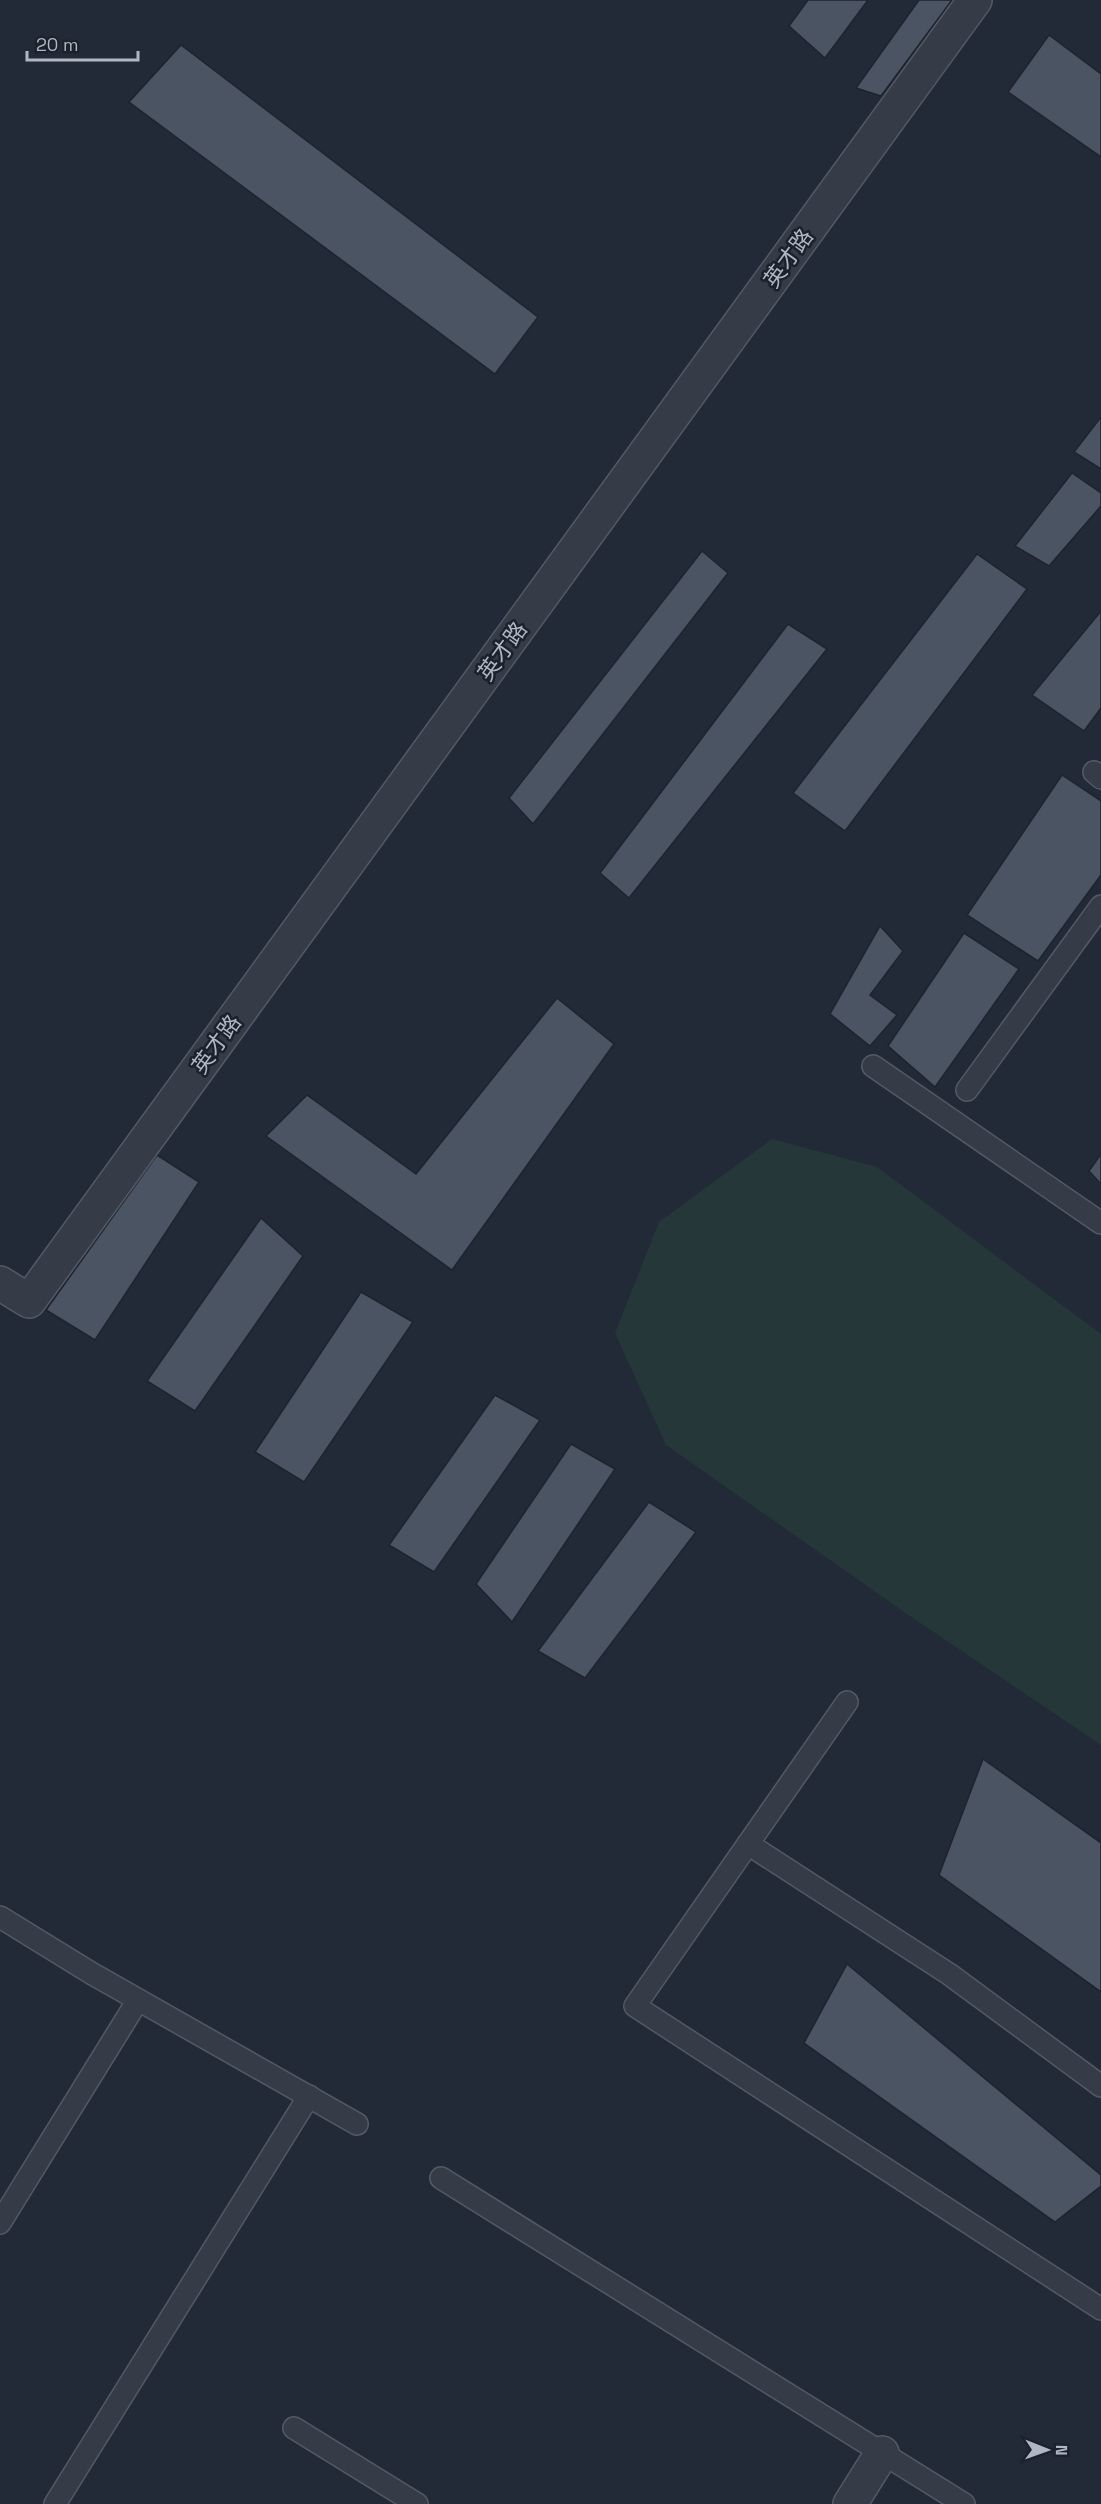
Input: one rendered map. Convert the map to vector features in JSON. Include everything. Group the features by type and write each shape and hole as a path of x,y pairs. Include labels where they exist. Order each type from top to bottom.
{"street":[{"name":"英才路","path":"0,1283 28,1301 975,0"},
{"path":"850,2504 882,2453"}],"lane":[{"path":"967,1090 1101,906"},
{"path":"873,1066 1101,1223"},
{"path":"847,1702 635,2006 1101,2309"},
{"path":"748,1844 949,1974 1101,2086"},
{"path":"0,1917 91,1973 357,2124"},
{"path":"0,2223 138,2000"},
{"path":"55,2504 309,2096"},
{"path":"441,2178 964,2504"},
{"path":"294,2428 417,2504"}],"shaded area":[{"path":"772,1139 877,1167 1101,1334 1101,1745 907,1614 666,1445 615,1333 659,1222"}],"building":[{"path":"808,0 868,0 825,58 789,26"},
{"path":"919,0 952,0 881,96 856,88"},
{"path":"1049,35 1101,74 1101,157 1008,92"},
{"path":"181,45 538,317 495,374 129,102"},
{"path":"1101,417 1101,469 1074,452"},
{"path":"1072,473 1101,493 1101,506 1049,566 1015,546"},
{"path":"702,551 728,573 533,824 509,798"},
{"path":"977,554 1027,589 845,831 793,793"},
{"path":"1101,611 1101,708 1084,731 1032,695"},
{"path":"788,624 827,649 629,898 600,873"},
{"path":"1062,775 1101,801 1101,875 1038,961 967,915"},
{"path":"880,926 903,951 870,995 897,1015 870,1046 830,1014"},
{"path":"964,933 1019,969 935,1087 888,1046"},
{"path":"557,998 614,1044 452,1270 266,1136 307,1095 416,1174"},
{"path":"1101,1154 1101,1184 1089,1171"},
{"path":"157,1155 199,1182 95,1340 46,1310"},
{"path":"261,1218 303,1256 195,1411 147,1381"},
{"path":"361,1292 413,1322 304,1482 255,1452"},
{"path":"495,1395 540,1420 434,1572 389,1545"},
{"path":"571,1444 615,1469 512,1622 476,1584"},
{"path":"649,1502 696,1532 585,1678 538,1651"},
{"path":"983,1759 1101,1843 1101,1992 939,1875"},
{"path":"847,1964 1101,2175 1101,2186 1055,2222 804,2043"}]}
